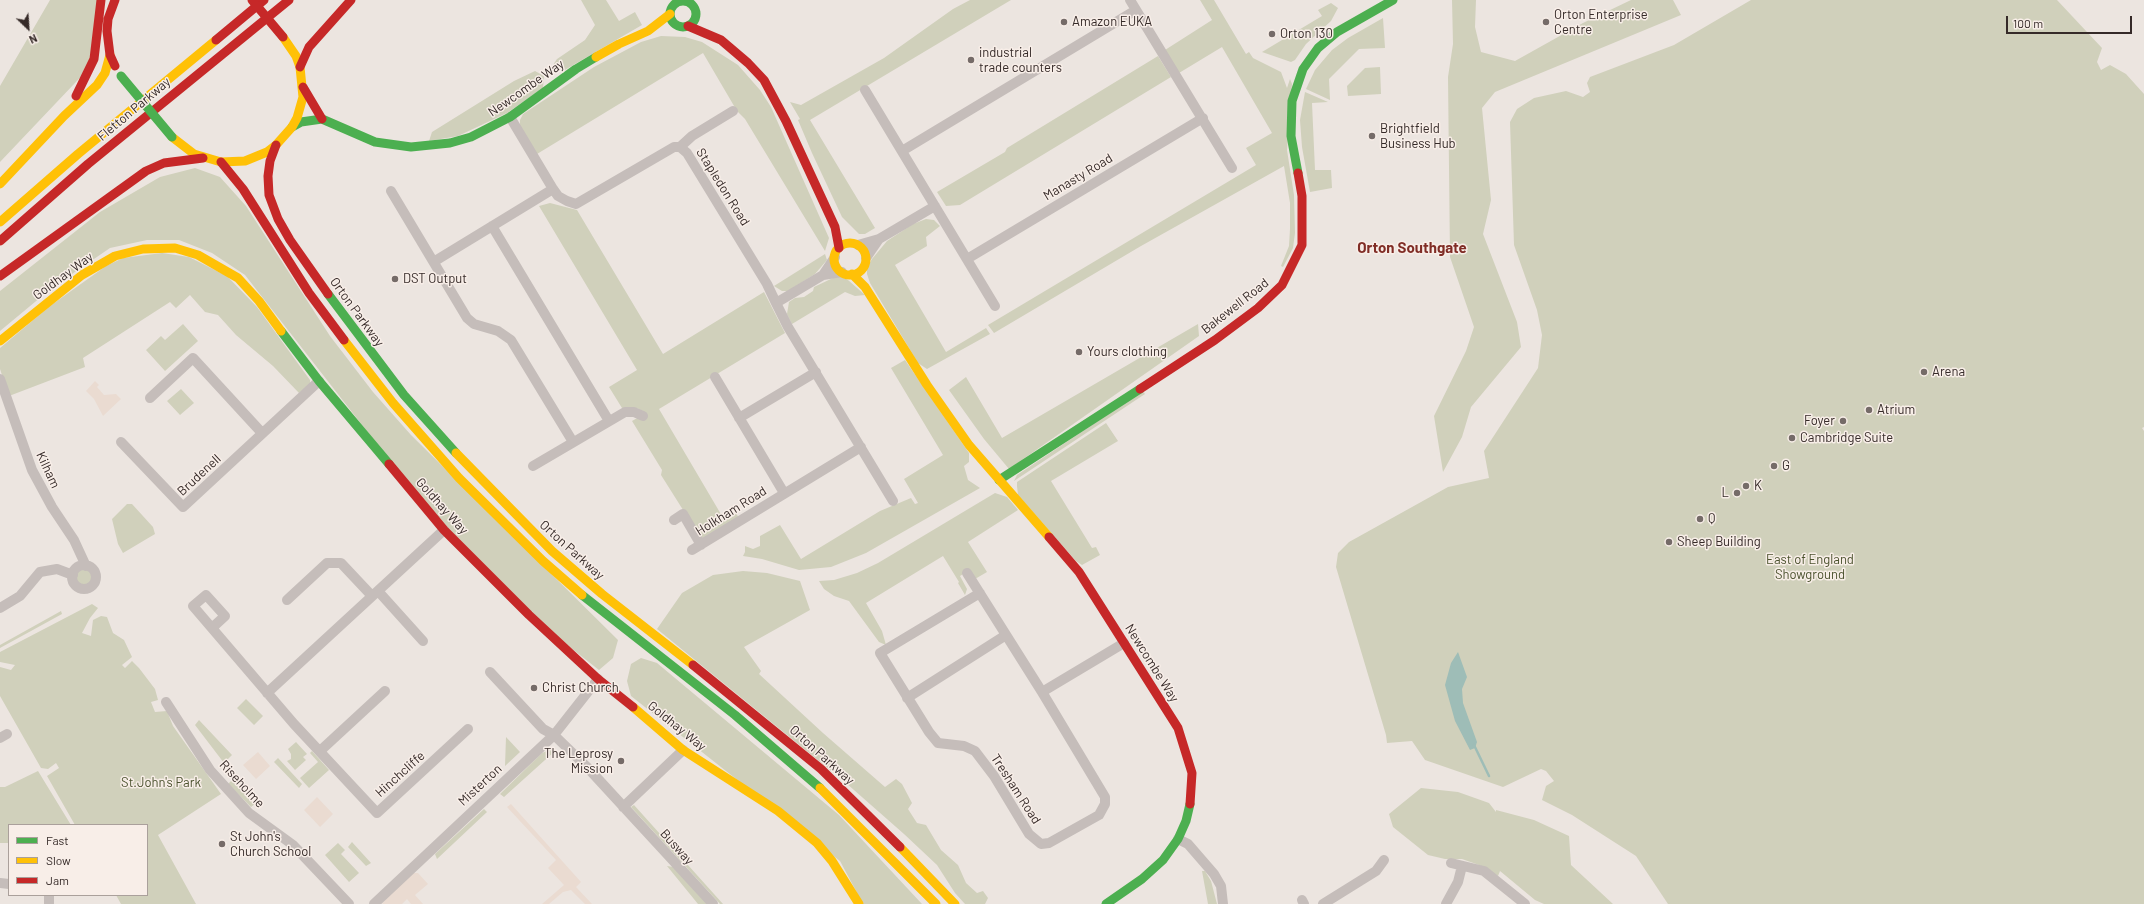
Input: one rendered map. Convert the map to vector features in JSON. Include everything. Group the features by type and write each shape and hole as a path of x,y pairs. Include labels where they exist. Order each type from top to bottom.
{"main road":[{"path":"64,116 89,72 94,59 101,0"},
{"path":"113,2 107,31 110,55 121,76 172,137 186,150 203,158 221,162 245,161 267,152 276,145 292,127 300,108 303,87 300,67 290,46 252,0"},
{"name":"Fletton Parkway","path":"0,222 78,154 264,0"},
{"name":"Fletton Parkway","path":"0,241 94,159 289,0"},
{"path":"300,67 303,57 309,47 352,0"},
{"name":"Bakewell Road","path":"999,480 1214,340 1258,308 1282,285 1302,246 1302,196 1291,136 1292,101 1303,69 1318,48 1337,32 1393,0"},
{"path":"713,35 688,26 677,26 672,21 670,14 676,2 690,2 696,13 713,35 748,63 764,80 787,122 835,227 837,252 836,264 842,272 852,274 865,263"},
{"path":"688,26 694,21 696,13"},
{"name":"Newcombe Way","path":"322,119 375,142 411,147 450,143 471,137 510,117 576,69 619,44 648,31 670,14"},
{"name":"Newcombe Way","path":"648,31 677,26"},
{"path":"0,184 64,116 97,85 105,73 110,55"},
{"path":"292,127 306,121 322,119 311,104 303,87"},
{"name":"Orton Parkway","path":"276,145 270,161 268,176 269,195 278,219 294,246 353,330 400,390 439,435 506,506 568,565 664,644 744,705 821,769 910,857 954,904"},
{"path":"0,276 146,171 176,161 203,158"},
{"name":"Orton Parkway","path":"221,162 243,189 298,276 341,337 393,403 459,478 543,561 593,605 734,715 810,779 841,807 936,904"},
{"path":"835,227 862,249 865,263 865,288"},
{"path":"837,252 855,244"},
{"name":"Goldhay Way","path":"0,341 82,275 115,256 143,249 175,248 198,255 238,278 259,301 319,381 444,530 529,615 598,679 612,689 683,750 778,811 817,843 832,861 858,904"},
{"name":"Newcombe Way","path":"852,274 865,288 927,385 969,446 1079,572 1178,728 1185,746 1192,773 1192,796 1186,821 1178,839 1163,860 1142,879 1106,904"}],"street":[{"path":"1130,0 1232,168"},
{"path":"902,151 1136,10"},
{"path":"865,90 995,306"},
{"path":"680,147 692,136 733,111"},
{"name":"Stapledon Road","path":"510,117 558,196 576,204 674,147 680,147 688,153 767,284 776,303"},
{"name":"Manasty Road","path":"967,259 1203,118"},
{"path":"434,261 553,189"},
{"path":"391,191 467,318 474,324 498,331 511,340 573,442"},
{"path":"855,244 879,239 935,206"},
{"path":"492,226 609,421"},
{"path":"865,263 879,239"},
{"path":"823,275 837,252"},
{"path":"842,272 823,275 776,303 892,500"},
{"path":"150,398 193,358 262,433"},
{"path":"739,418 816,372"},
{"name":"Holkham Road","path":"715,377 784,493"},
{"name":"Kilham","path":"0,379 32,470 52,507 74,540 86,566 92,569 95,574 95,582 90,587 83,589 76,586 73,575"},
{"name":"Brudenell","path":"121,442 183,507 319,381"},
{"path":"533,466 625,412 634,412 644,416"},
{"name":"Holkham Road","path":"674,520 683,514 697,548 784,493 861,447"},
{"path":"267,693 444,530"},
{"path":"287,600 327,563 340,563 375,594 423,641"},
{"path":"0,608 20,596 40,572 57,569 73,575 76,569 86,566"},
{"name":"Tresham Road","path":"967,573 980,593 1042,692 1105,797 1105,804 1098,815 1049,843 1041,844 1029,834 994,776 975,751 964,746 938,743 907,698 880,653 980,593"},
{"name":"Hinchcliffe","path":"213,627 222,641 267,693 377,813 468,730"},
{"path":"907,698 1006,635"},
{"path":"1042,692 1124,643"},
{"name":"Busway","path":"490,672 543,729 554,734 587,767 713,904"},
{"name":"Misterton","path":"374,904 554,734 598,679"},
{"path":"320,751 385,691"},
{"name":"Riseholme","path":"166,702 210,770 249,813 293,845 349,904"},
{"path":"623,807 683,750"},
{"path":"1178,839 1188,844 1214,874 1220,886 1223,904"},
{"path":"1323,904 1376,871 1384,860"},
{"path":"1450,863 1475,867 1484,871 1525,904"},
{"path":"1446,904 1458,882 1462,866"}],"green space":[{"path":"50,0 103,0 93,64 0,162 0,86"},
{"path":"581,0 606,0 619,21 635,12 642,25 563,71 554,71 553,65 557,59 585,40 595,25"},
{"path":"970,0 1011,0 810,120 875,228 865,234 859,234 842,217 812,153 798,120 800,119 790,102 801,105 884,58 953,9"},
{"path":"1200,0 1214,0 1246,54 1249,52 1253,58 1281,72 1287,88 1290,79 1292,84 1287,150 1294,195 1295,233 1293,248 1283,267 1281,266 1289,246 1290,229 1290,203 1284,166 1141,246 994,333 988,325 1256,165 1246,148 1272,133 1222,47 1179,73 1165,50 1212,20"},
{"path":"1452,0 1476,0 1475,27 1481,52 1515,61 1583,23 1631,0 1673,0 1681,15 1495,92 1482,108 1491,200 1483,234 1517,322 1521,347 1471,407 1462,437 1443,472 1434,416 1466,351 1474,327 1450,257 1448,77 1453,44"},
{"name":"East of England Showground","path":"1751,0 2057,0 2102,48 2097,62 2101,70 2110,65 2126,74 2144,94 2144,427 2142,428 2144,431 2144,904 1668,904 1636,856 1572,815 1542,800 1546,786 1554,781 1546,771 1541,769 1503,787 1425,760 1412,741 1387,743 1386,735 1336,567 1338,553 1349,542 1448,487 1489,478 1484,451 1538,368 1542,335 1537,310 1514,245 1510,122 1517,109 1534,98 1566,91 1583,97 1590,92 1587,83 1590,77 1674,45"},
{"path":"1331,3 1338,8 1331,21 1306,44 1295,60 1291,62 1262,52 1322,16 1318,10"},
{"path":"1383,18 1385,48 1359,49 1329,79 1330,100 1306,89 1315,70 1332,50 1348,38"},
{"path":"661,36 685,37 702,42 738,65 760,90 771,107 829,238 825,251 745,119 737,111 703,53 537,154 520,128 520,120 523,114 594,67 641,42"},
{"path":"1158,56 1171,77 960,205 946,206 937,192 1005,152 1007,148"},
{"path":"1380,67 1381,94 1348,96 1347,86 1365,68"},
{"path":"535,71 544,76 543,88 507,113 458,136 429,141 432,132 514,81"},
{"path":"1305,92 1328,102 1312,103 1315,170 1331,170 1332,188 1310,192 1302,147 1300,120"},
{"path":"195,168 220,177 246,206 330,336 373,392 411,435 618,640 613,658 599,670 529,615 444,530 245,275 212,253 179,240 147,240 110,248 53,287 0,331 0,291 100,212 160,177"},
{"path":"550,203 577,210 663,354 764,292 785,333 659,409 722,516 734,510 739,518 702,540 661,475 662,470 632,421 646,413 637,408 622,408 609,387 637,370 539,206"},
{"path":"926,219 934,220 940,226 926,237 927,246 895,265 946,352 986,328 990,334 927,369 918,363 870,283 867,274 867,267 887,241 913,224"},
{"path":"162,253 189,257 227,276 257,307 310,380 310,384 299,393 273,366 236,335 218,315 205,312 190,295 176,308 170,302 83,358 85,367 9,396 0,369 0,348 50,306 106,266 123,258"},
{"path":"825,254 827,260 815,274 788,291 782,291 774,286"},
{"path":"835,277 842,277 848,280 865,295 855,296 845,292 792,324 787,314 789,302 795,298 804,297 813,291 814,287"},
{"path":"183,324 198,341 165,371 146,350 161,336 165,340"},
{"path":"1198,324 1199,336 1009,469 984,439 949,390 966,377 1002,438"},
{"path":"905,360 969,453 969,462 964,466 968,480 980,488 866,553 831,567 799,570 762,559 743,556 745,546 753,549 760,546 760,536 780,525 801,559 880,511 911,498 915,504 918,503 904,479 943,455 891,368"},
{"path":"181,389 194,403 180,415 167,401"},
{"path":"1143,391 1145,394 1014,481 1017,475"},
{"path":"1106,423 1118,441 1051,481 1092,548 1096,547 1100,555 1082,565 1076,561 1018,495 1017,482"},
{"path":"995,493 1007,497 1018,510 968,542 987,572 975,579 968,571 960,576 967,589 965,595 943,556 866,603 882,631 886,645 879,642 849,601 834,596 824,589 819,581 834,580 857,573 878,563"},
{"path":"127,504 132,504 153,527 155,534 123,553 118,544 112,519"},
{"path":"84,569 91,574 92,577 87,584 84,585 77,580 76,577 81,570"},
{"path":"743,571 767,573 800,581 810,610 744,647 761,671 759,674 885,787 896,779 902,784 912,803 908,809 917,823 926,825 941,850 958,865 966,883 977,893 983,891 988,898 985,904 965,904 955,893 937,865 904,834 846,783 657,629 682,593 713,575"},
{"name":"St.John's Park","path":"92,604 98,608 90,618 82,633 91,636 93,620 101,616 107,617 113,633 124,640 132,657 122,665 125,668 132,661 139,668 155,689 158,700 151,702 155,712 167,711 173,726 221,794 158,835 196,904 121,904 117,896 148,896 148,824 74,824 47,776 59,768 56,763 48,769 41,768 0,696 0,667 11,670 15,665 0,662 0,652"},
{"path":"61,611 62,614 0,648 0,645"},
{"path":"641,658 657,663 839,815 922,904 863,904 840,861 631,696 627,681 631,664"},
{"path":"246,699 263,716 254,725 237,708"},
{"path":"199,720 232,755 224,763 195,725"},
{"path":"506,737 520,752 505,766"},
{"path":"296,742 307,754 303,757 306,760 295,770 287,761 291,759 291,754 288,749"},
{"path":"549,750 555,751 504,797 500,794 542,753"},
{"path":"312,751 329,770 309,788 300,778 318,762 310,753"},
{"path":"278,758 302,784 299,788 274,762"},
{"path":"38,771 70,824 8,824 8,843 0,843 0,787 5,787"},
{"path":"237,775 247,786 244,789 256,803 251,807 228,784"},
{"path":"1421,788 1458,792 1489,803 1496,812 1496,810 1534,820 1569,836 1571,865 1613,904 1544,904 1535,900 1500,871 1498,876 1479,865 1462,859 1445,859 1428,855 1393,827 1389,814"},
{"path":"634,805 723,904 720,904 631,807"},
{"path":"484,809 487,812 437,859 435,854"},
{"path":"352,842 371,863 366,866 348,847"},
{"path":"338,843 345,850 341,854 359,873 349,882 325,855"},
{"path":"667,866 673,867 708,904 698,904"},
{"path":"1202,871 1205,871 1211,881 1217,904 1208,904"}],"shaded area":[{"path":"95,381 99,385 97,387 104,395 116,394 121,399 103,416 94,399 86,391"},
{"path":"258,752 270,766 256,779 243,765"},
{"path":"317,797 333,814 320,827 304,810"},
{"path":"511,804 581,882 576,887 592,904 585,904 571,890 563,892 549,904 542,904 564,885 548,868 556,860 507,807"},
{"path":"412,873 418,873 428,884 415,895 423,904 411,904 407,899 402,904 382,904 396,886"}],"water":[{"path":"1458,652 1467,677 1462,689 1463,703 1477,742 1475,748 1470,750 1455,721 1445,685 1451,663"}],"waterway":[{"path":"1474,745 1489,776"}],"traffic: fast":[{"path":"1298,173 1291,136 1292,101 1303,69 1318,48 1337,32 1393,0"},
{"path":"683,1 692,5 696,14 692,23 683,27 674,23 670,14 674,5 683,1"},
{"path":"292,127 301,122 322,119 375,142 411,147 450,143 471,137 510,117 576,69 596,57"},
{"path":"121,76 172,137"},
{"path":"328,294 404,395 456,453"},
{"path":"281,331 319,381 389,464"},
{"path":"999,480 1140,389"},
{"path":"582,595 735,715 820,788"},
{"path":"1106,904 1142,879 1163,860 1178,839 1186,821 1190,804"}],"traffic: slow":[{"path":"596,57 619,44 648,31 670,14"},
{"path":"172,137 194,154 221,162 245,161 267,152 276,145 292,127 297,118 303,97 300,67 296,56 283,37"},
{"path":"0,222 78,154 216,40"},
{"path":"0,184 64,116 97,85 105,73 110,55"},
{"path":"850,243 861,248 866,259 861,270 850,275 839,270 834,259 839,248 850,243"},
{"path":"0,341 82,275 115,256 143,249 175,248 198,255 238,278 259,301 281,331"},
{"path":"852,274 865,287 927,385 969,445 1049,537"},
{"path":"344,340 393,403 459,478 543,561 582,595"},
{"path":"456,453 552,551 602,594 693,665"},
{"path":"633,707 683,750 778,811 817,843 832,861 859,904"},
{"path":"820,788 936,904"},
{"path":"900,847 955,904"}],"traffic: jam":[{"path":"76,96 94,59 101,0"},
{"path":"115,0 108,19 107,31 110,55 115,66"},
{"path":"252,0 283,37"},
{"path":"216,40 264,0"},
{"path":"0,241 88,164 289,0"},
{"path":"300,67 309,47 351,0"},
{"path":"688,26 721,40 748,63 764,80 786,121 835,227 839,248"},
{"path":"303,87 322,119"},
{"path":"276,145 270,161 268,176 269,195 278,219 290,240 328,294"},
{"path":"0,276 146,171 164,163 203,158"},
{"path":"221,162 243,189 309,293 344,340"},
{"path":"1140,389 1215,340 1258,308 1282,285 1302,245 1302,196 1298,173"},
{"path":"389,464 444,530 529,615 598,679 633,707"},
{"path":"1049,537 1079,572 1178,728 1192,773 1190,804"},
{"path":"693,665 821,769 900,847"}],"place":[{"name":"Amazon EUKA","path":"1064,22"},
{"name":"Orton Enterprise Centre","path":"1546,22"},
{"name":"Orton 130","path":"1272,34"},
{"name":"industrial trade counters","path":"971,60"},
{"name":"Brightfield Business Hub","path":"1372,136"},
{"name":"DST Output","path":"395,279"},
{"name":"Yours clothing","path":"1079,352"},
{"name":"Arena","path":"1924,372"},
{"name":"Atrium","path":"1869,410"},
{"name":"Foyer","path":"1843,421"},
{"name":"Cambridge Suite","path":"1792,438"},
{"name":"G","path":"1774,466"},
{"name":"K","path":"1746,486"},
{"name":"L","path":"1737,493"},
{"name":"Q","path":"1700,519"},
{"name":"Sheep Building","path":"1669,542"},
{"name":"Christ Church","path":"534,688"},
{"name":"The Leprosy Mission","path":"621,761"},
{"name":"St John's Church School","path":"222,844"}],"district":[{"name":"Orton Southgate","path":"1412,248"}]}
